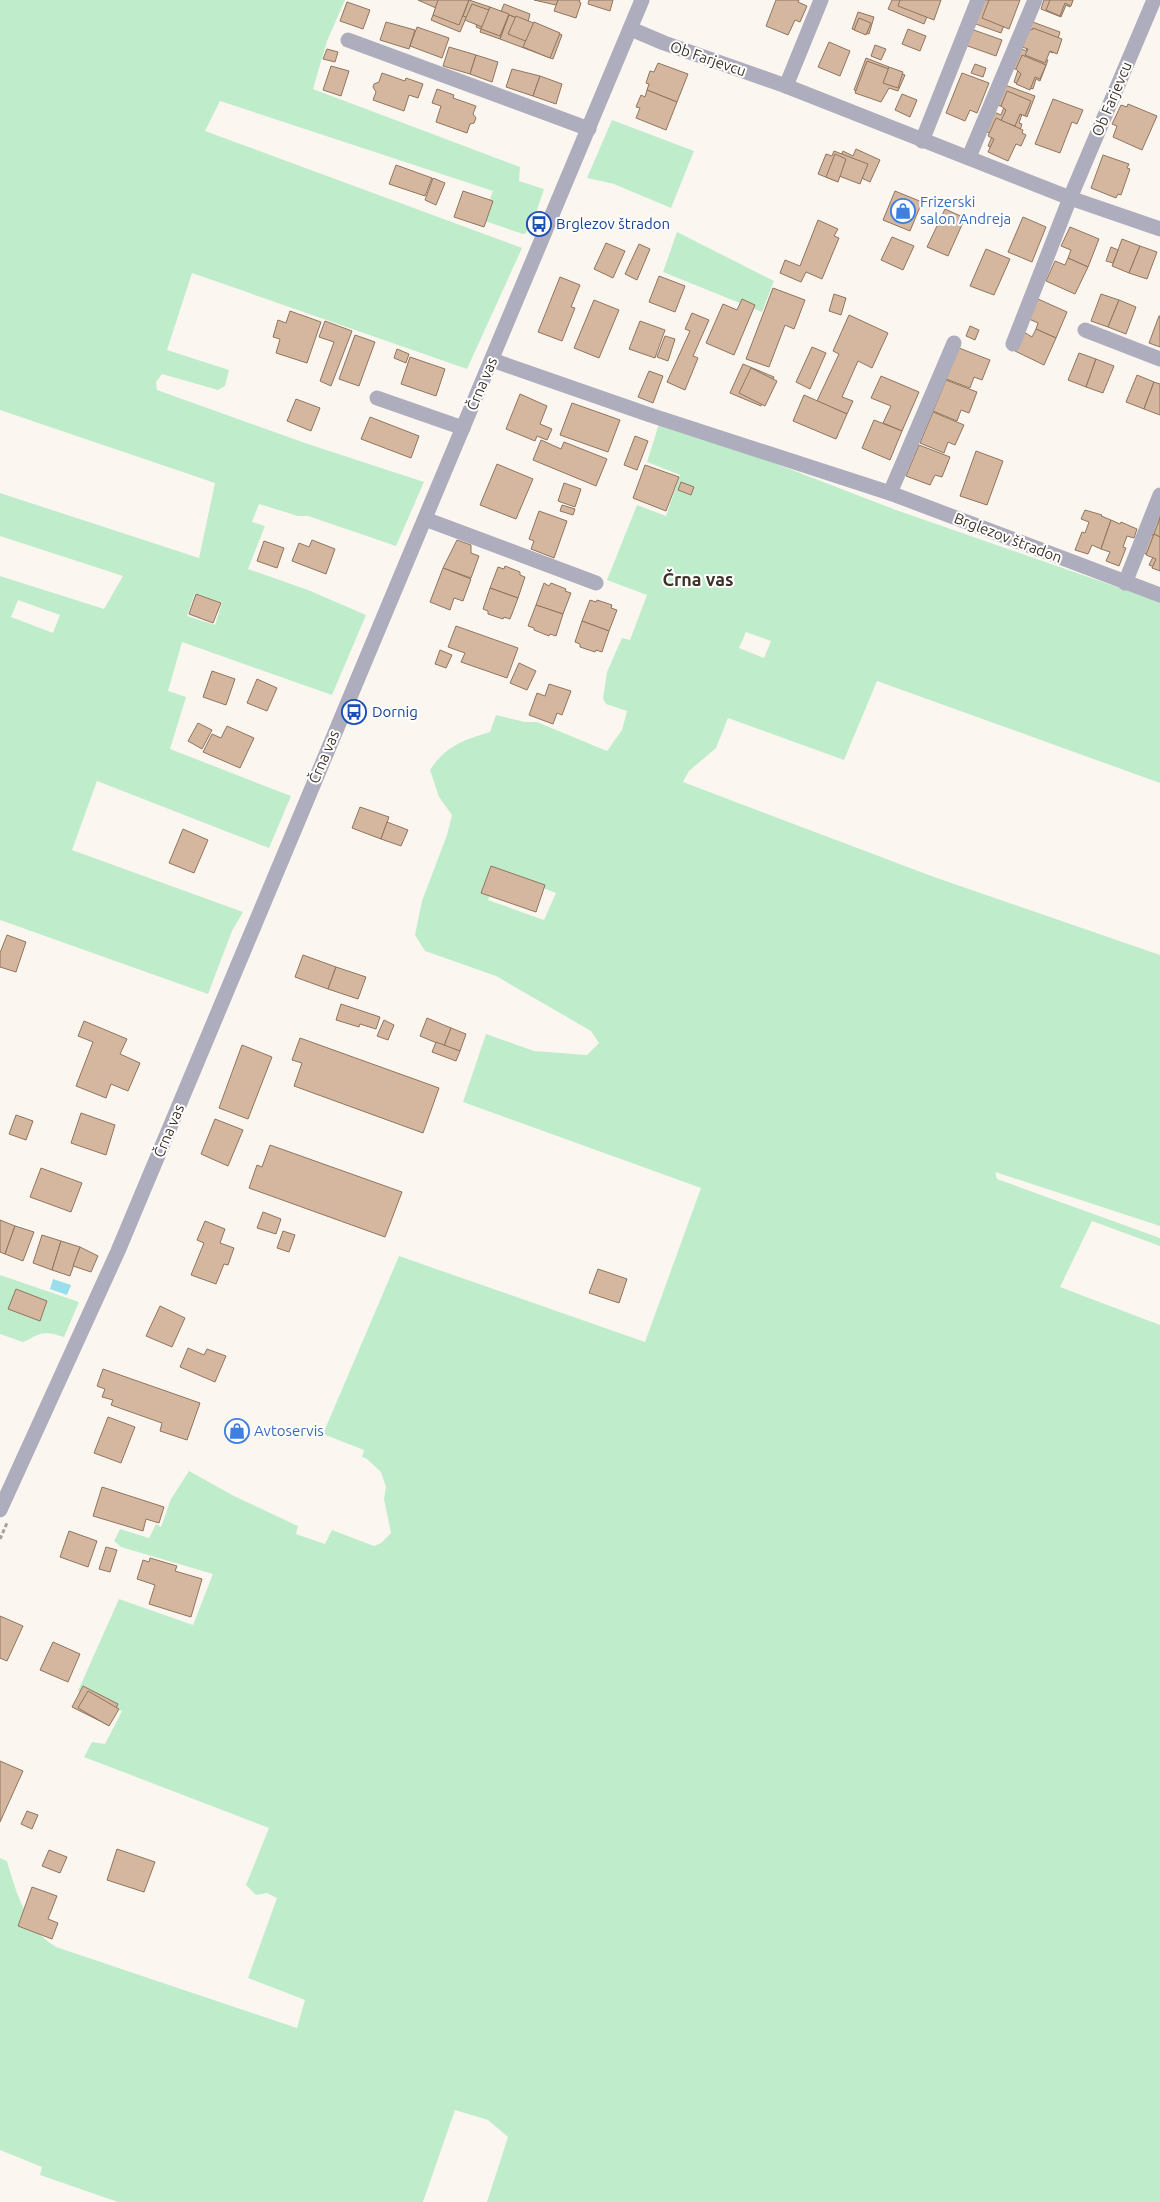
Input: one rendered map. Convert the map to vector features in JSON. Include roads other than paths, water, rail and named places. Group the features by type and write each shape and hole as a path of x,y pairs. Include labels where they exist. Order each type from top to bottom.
{"street":[{"name":"Črna vas","path":"0,1510 118,1251 642,0"},
{"path":"786,86 821,0"},
{"path":"922,141 978,0"},
{"path":"969,157 1036,0"},
{"name":"Ob Farjevcu","path":"1013,344 1070,198 1154,0"},
{"name":"Ob Farjevcu","path":"630,29 786,86 1070,198 1160,229"},
{"path":"348,40 589,129"},
{"path":"1085,330 1160,359"},
{"path":"890,493 954,342"},
{"name":"Brglezov štradon","path":"492,360 890,493 1160,595"},
{"path":"377,398 463,428"},
{"path":"1126,583 1160,495"},
{"path":"425,519 596,583"}],"water":[{"path":"53,1279 71,1285 67,1295 50,1289"}],"place":[{"name":"Frizerski salon Andreja","path":"903,211"},
{"name":"Brglezov štradon","path":"539,224"},
{"name":"Dornig","path":"354,712"},
{"name":"Avtoservis","path":"237,1431"}],"district":[{"name":"Črna vas","path":"698,580"}]}
